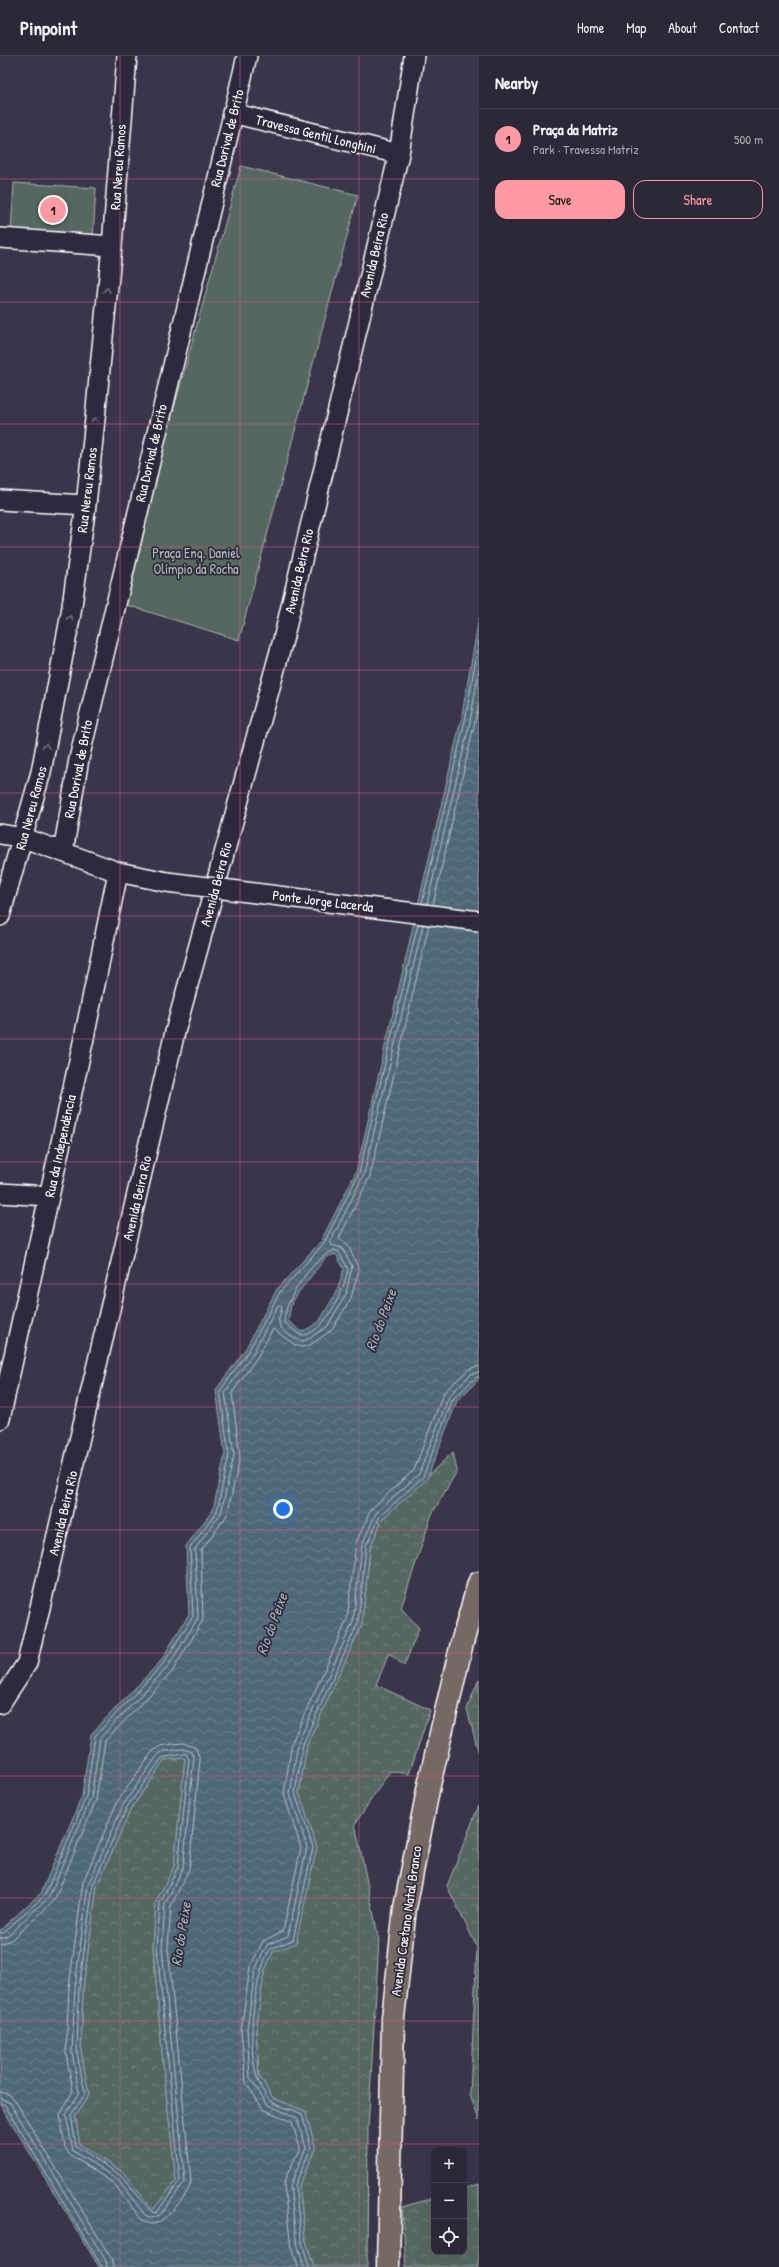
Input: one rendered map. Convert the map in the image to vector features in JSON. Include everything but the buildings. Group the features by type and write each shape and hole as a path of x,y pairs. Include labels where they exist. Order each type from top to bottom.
{"main road":[{"name":"Avenida Caetano Natal Branco","path":"388,2267 393,2018 405,1908 429,1785 462,1643 479,1583"}],"street":[{"name":"Rua Nereu Ramos","path":"0,916 42,772 71,613 86,505 112,246 127,56"},
{"name":"Rua Dorival de Brito","path":"62,852 79,759 232,113 247,56"},
{"name":"Avenida Beira Rio","path":"0,1704 27,1663 175,1032 283,640 399,154 414,56"},
{"name":"Travessa Gentil Longhini","path":"232,113 399,154"},
{"path":"0,238 112,246"},
{"path":"0,500 86,505"},
{"name":"Ponte Jorge Lacerda","path":"0,834 24,838 118,872 167,882 479,921"},
{"name":"Rua da Independência","path":"0,1419 118,872"},
{"path":"0,1193 49,1196"}],"green space":[{"name":"Praça Eng. Daniel Olímpio da Rocha","path":"241,166 358,195 239,640 120,603"},
{"path":"14,183 96,188 93,238 11,232"},
{"path":"453,1452 457,1471 432,1514 401,1608 419,1628 404,1666 389,1653 376,1685 430,1710 409,1774 390,1771 355,1824 379,1940 368,2129 367,2267 314,2267 305,2238 299,2185 316,2149 305,2111 273,2098 259,2076 256,2031 264,1973 317,1847 299,1793 307,1745 362,1624 370,1548 383,1518"},
{"path":"479,1679 479,1754 467,1709"},
{"path":"185,1758 174,1867 156,1902 153,1948 164,2074 176,2181 153,2210 123,2172 80,2145 75,2116 89,2095 81,2052 83,1988 97,1886 131,1809 164,1760"},
{"path":"479,1805 479,2120 470,2095 477,1947 447,1886"},
{"path":"479,2184 479,2267 406,2267 402,2207 431,2199 431,2255 467,2255 467,2188"}],"water":[{"name":"Rio do Peixe","path":"479,618 479,1379 457,1401 427,1479 383,1518 370,1548 362,1624 307,1745 299,1793 317,1847 296,1943 273,1952 264,1973 256,2031 259,2076 273,2098 305,2111 316,2149 299,2185 305,2238 314,2267 99,2267 0,2104 0,1930 41,1893 82,1796 91,1734 160,1662 189,1614 186,1546 213,1510 225,1454 216,1390 246,1348 277,1289 321,1241 356,1172 461,720","holes":["336,1254 344,1269 337,1291 319,1322 302,1332 288,1321 292,1301 326,1257","185,1758 174,1867 156,1902 153,1948 164,2074 176,2181 153,2210 123,2172 80,2145 75,2116 89,2095 81,2052 83,1988 97,1886 131,1809 164,1760"]}],"place":[{"name":"Praça da Matriz","path":"53,210"}]}
